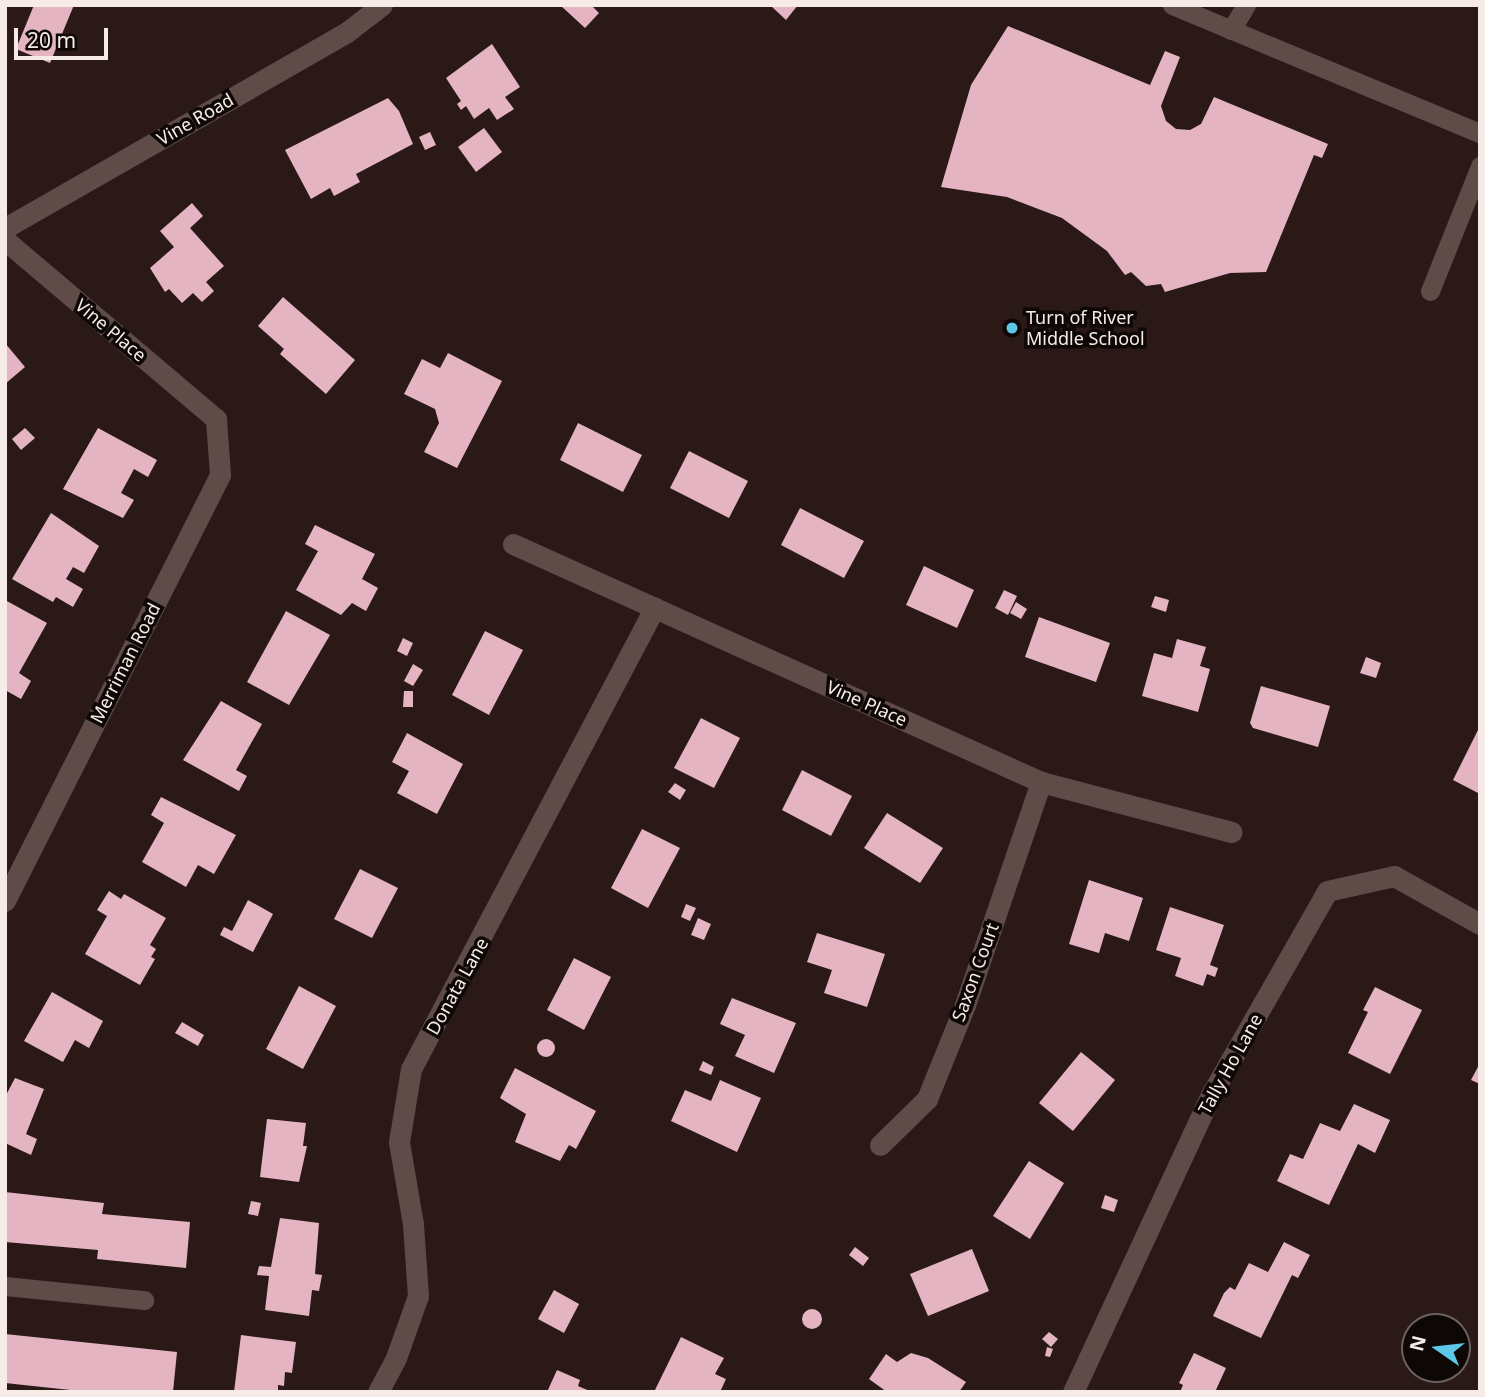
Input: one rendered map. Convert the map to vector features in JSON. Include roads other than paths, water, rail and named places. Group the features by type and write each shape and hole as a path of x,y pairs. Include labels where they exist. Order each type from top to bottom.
{"street":[{"name":"Vine Road","path":"5,228 347,32 382,5"},
{"name":"Vine Place","path":"5,240 216,419"},
{"name":"Merriman Road","path":"5,901 220,475 216,419"},
{"name":"Vine Place","path":"513,544 1041,782 1232,832"},
{"name":"Donata Lane","path":"378,1392 396,1358 418,1296 413,1224 400,1142 411,1069 655,607"},
{"name":"Saxon Court","path":"880,1145 927,1099 965,1005 1041,782"},
{"name":"Tally Ho Lane","path":"1073,1392 1212,1093 1327,891 1394,876 1480,923"}],"lane":[{"path":"1172,5 1480,134"},
{"path":"1231,30 1246,5"},
{"path":"1430,291 1480,166"},
{"path":"5,1286 144,1300"}],"place":[{"name":"Turn of River Middle School","path":"1012,328"}]}
